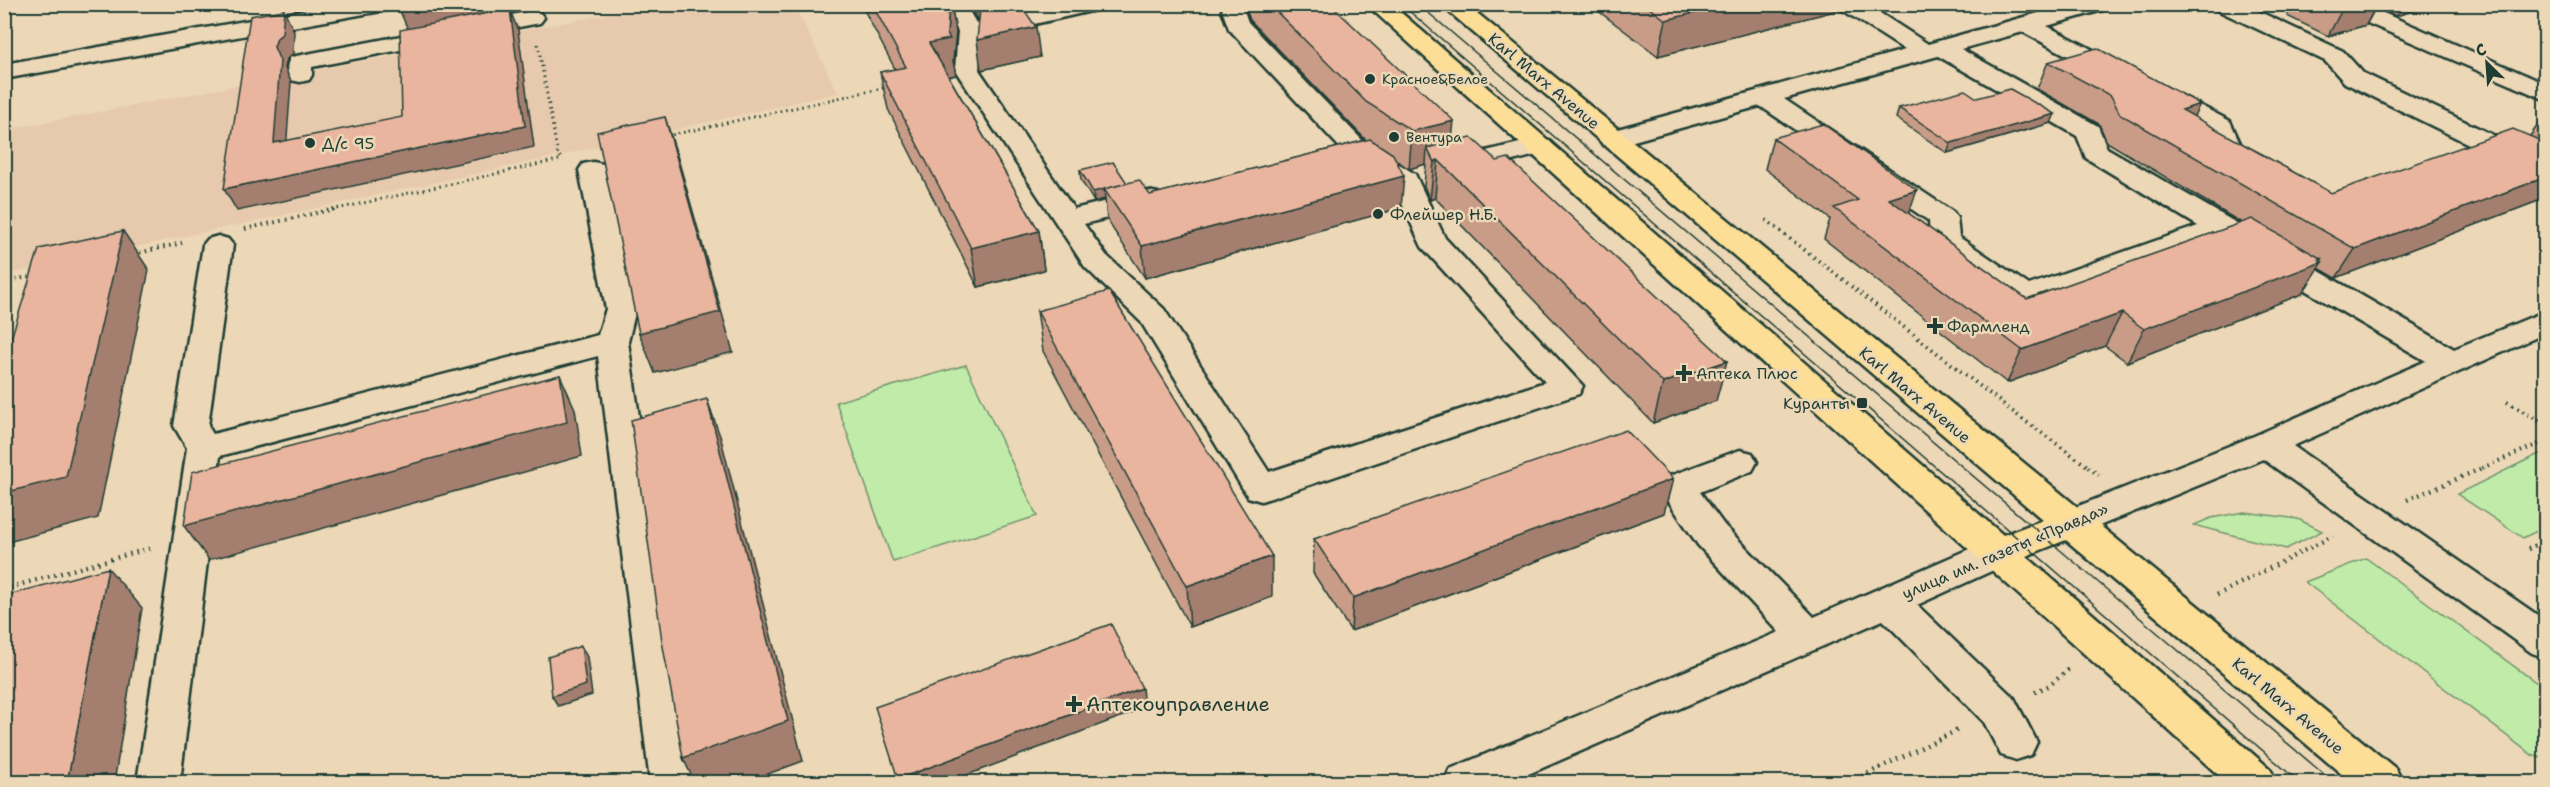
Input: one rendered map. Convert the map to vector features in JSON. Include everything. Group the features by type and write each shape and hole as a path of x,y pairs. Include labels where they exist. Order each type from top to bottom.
{"main road":[{"path":"1377,4 1540,146 2255,783"},
{"name":"Karl Marx Avenue","path":"1451,4 2381,783"},
{"name":"улица им. газеты «Правда»","path":"1996,553 2069,524"}],"street":[{"path":"4,72 381,4"},
{"path":"952,4 970,31 967,70 1095,261 1153,316 1261,488 1567,386 1432,241 1405,180"},
{"path":"970,31 1092,4"},
{"path":"1849,4 2089,132 2095,152 2452,362"},
{"path":"1612,139 2098,4"},
{"path":"2223,4 2334,56 2354,78 2496,147 2453,154"},
{"path":"2343,4 2546,93"},
{"path":"1237,6 1237,24 1342,150 1405,180 1540,146"},
{"path":"300,75 300,62 533,17"},
{"path":"2026,24 2221,127 2229,149 2280,177"},
{"path":"1764,97 1944,218 1945,240 2025,297 2221,228"},
{"path":"593,170 621,309 612,342 666,781"},
{"path":"1069,219 1172,193"},
{"path":"158,783 204,448 191,426 215,239"},
{"name":"улица им. газеты «Правда»","path":"2069,524 2266,444 2546,321"},
{"path":"204,448 612,342"},
{"path":"2266,444 2546,642"},
{"path":"1740,462 1677,487 1711,535 1808,637"},
{"name":"улица им. газеты «Правда»","path":"1465,783 1808,637 1996,553"},
{"path":"1888,601 1999,710 2016,741"}],"path":[{"path":"533,17 558,156 593,170"},
{"path":"667,136 897,85"},
{"path":"132,254 215,239 563,159"},
{"path":"1760,216 2021,418 2131,498"},
{"path":"4,282 39,274"},
{"path":"2507,402 2546,425"},
{"path":"4,589 190,537"},
{"path":"2528,549 2546,540"}],"shaded area":[{"name":"Д/с 95","path":"661,4 794,5 838,93 5,275 5,130"}],"green space":[{"path":"966,365 1037,516 893,562 836,402"},
{"path":"2545,451 2545,527 2523,538 2457,494"},
{"path":"2244,512 2298,519 2322,531 2286,549 2194,525 2211,518"},
{"path":"2366,558 2545,689 2545,759 2532,755 2305,582"}],"building":[{"path":"872,4 949,4 947,34 950,39 929,43 1039,231 971,248 880,72 906,67"},
{"path":"972,4 998,4 976,11"},
{"path":"998,4 1020,4 1036,27 977,40 980,9"},
{"path":"1269,4 1330,4 1454,121 1412,131 1366,102"},
{"path":"1644,4 1729,4 1666,20"},
{"path":"510,9 525,126 224,189 250,16 284,10 282,34 277,38 274,47 280,61 274,143 402,117 400,30"},
{"path":"2097,48 2200,104 2182,110 2331,193 2513,129 2546,143 2546,177 2355,249 2120,114 2111,96 2048,62"},
{"path":"2010,89 2055,114 1951,143 1899,108 1965,90 1977,98"},
{"path":"665,117 720,312 639,333 597,132"},
{"path":"1823,124 1917,190 1889,199 2027,299 2252,219 2322,259 2319,260 2322,262 2144,329 2122,313 2022,350 1834,208 1858,200 1773,138"},
{"path":"1471,137 1497,161 1508,158 1727,361 1663,383 1438,160 1434,162 1427,148"},
{"path":"1370,139 1393,154 1404,176 1142,246 1104,189 1139,180 1150,195"},
{"path":"1113,162 1127,183 1093,192 1080,170"},
{"path":"123,231 66,477 4,493 4,361 39,249"},
{"path":"1109,291 1272,556 1187,586 1037,311"},
{"path":"560,375 567,422 184,526 192,472"},
{"path":"707,399 788,721 683,758 662,641 631,420"},
{"path":"1626,430 1673,479 1353,598 1314,539"},
{"path":"108,568 67,783 4,783 4,596"},
{"path":"1111,624 1142,688 898,779 875,707"},
{"path":"581,646 586,685 552,696 548,657"}],"tram line":[{"path":"1401,4 2299,782"},
{"path":"1418,4 2333,782"}],"place":[{"name":"Красное&Белое","path":"1370,79"},
{"name":"Вентура","path":"1394,137"},
{"name":"Д/с 95","path":"310,143"},
{"name":"Флейшер Н.Б.","path":"1378,214"},
{"name":"Фармленд","path":"1935,326"},
{"name":"Аптека Плюс","path":"1684,373"},
{"name":"Куранты","path":"1862,403"},
{"name":"Аптекоуправление","path":"1074,704"}]}
